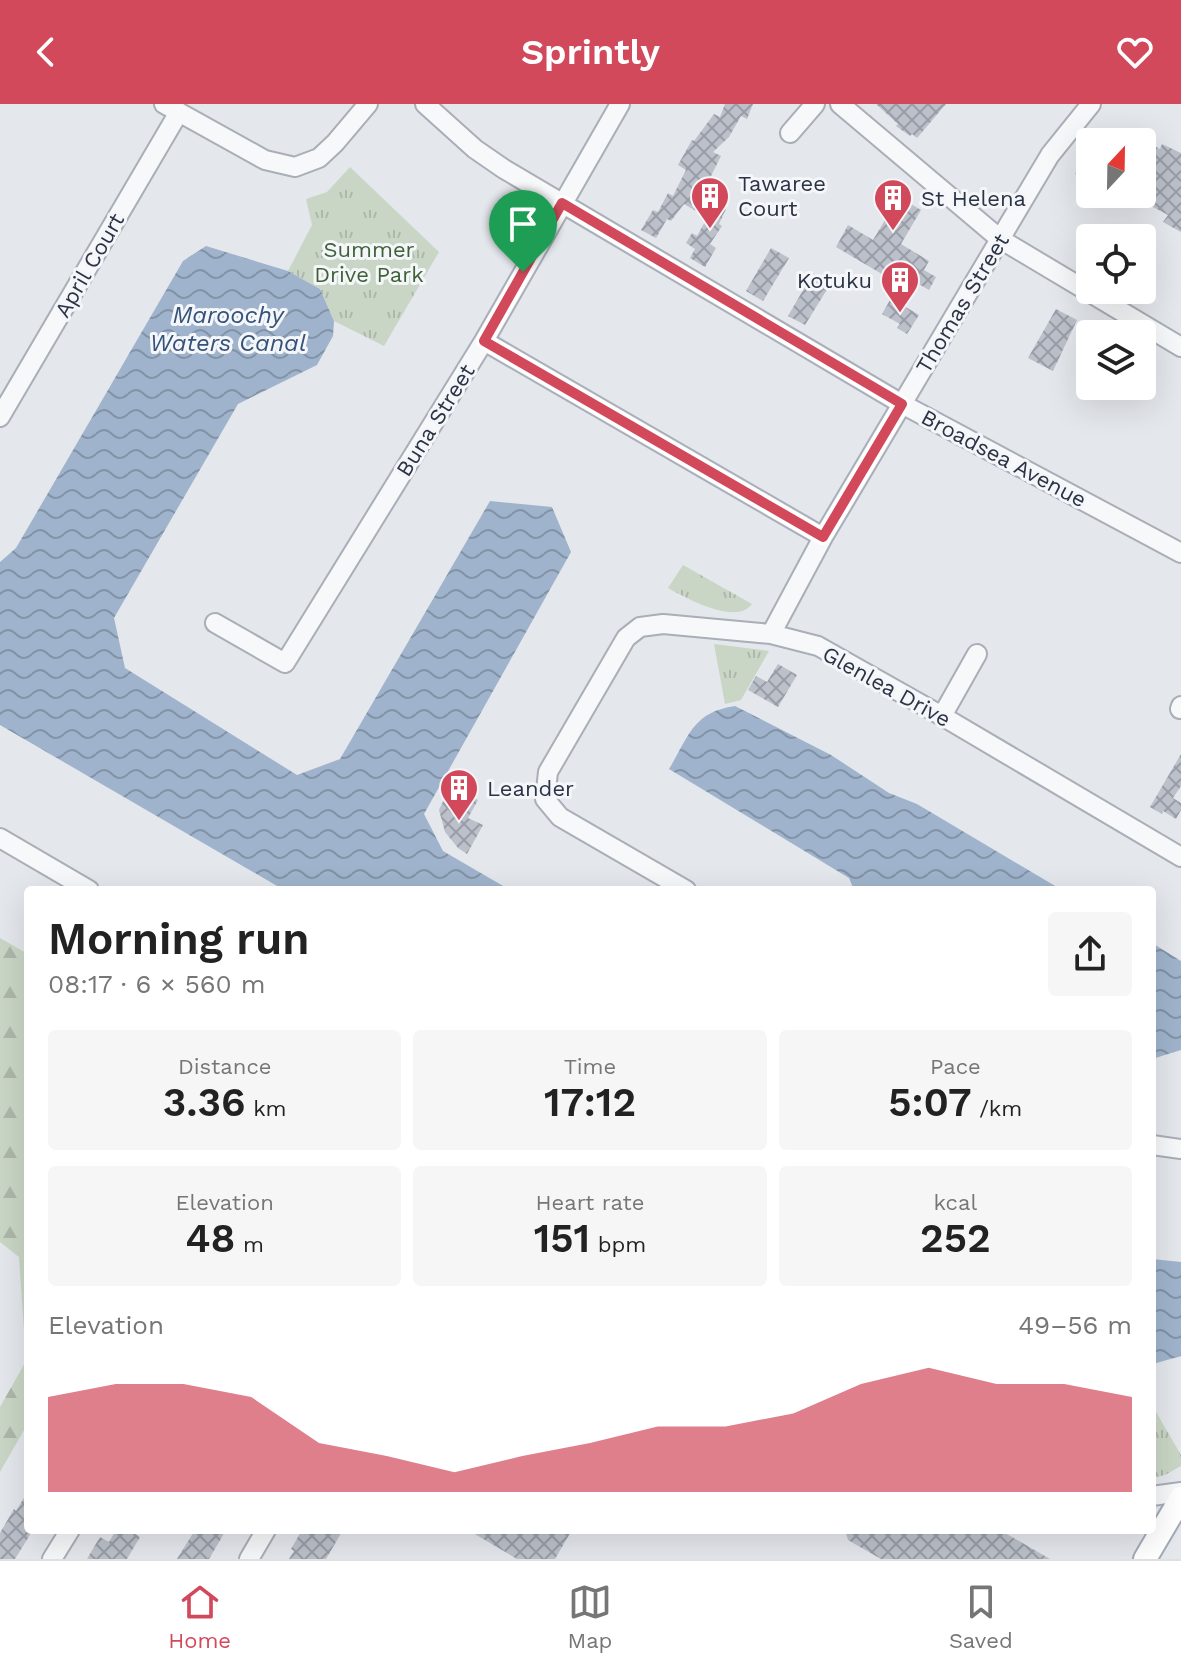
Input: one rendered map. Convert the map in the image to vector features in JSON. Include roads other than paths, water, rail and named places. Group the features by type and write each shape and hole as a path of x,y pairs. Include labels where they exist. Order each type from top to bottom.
{"main road":[{"path":"1160,1515 1181,1495"},
{"path":"1145,1559 1154,1534"}],"street":[{"path":"171,108 265,160 295,167 319,158 368,104"},
{"name":"Broadsea Avenue","path":"425,104 475,149 504,169 902,404 1181,553"},
{"name":"Buna Street","path":"215,623 285,663 484,341 620,104"},
{"path":"790,133 815,104"},
{"path":"840,104 1000,239 1181,347"},
{"name":"Thomas Street","path":"771,634 823,537 1050,155 1091,104"},
{"name":"April Court","path":"0,417 171,108"},
{"path":"484,341 823,537"},
{"name":"Glenlea Drive","path":"679,886 560,817 545,799 548,772 626,638 640,627 663,624 771,634 818,646 1181,857"},
{"path":"942,716 977,654"},
{"path":"0,838 82,886"},
{"path":"1156,1146 1181,1149"},
{"path":"1156,1496 1181,1495"},
{"path":"52,1559 68,1534"},
{"path":"249,1559 264,1534"}],"water":[{"name":"Maroochy Waters Canal","path":"206,246 288,271 320,289 334,321 333,336 317,365 238,404 114,618 125,668 297,775 340,759 490,501 552,507 571,552 424,814 443,851 503,886 277,886 0,725 0,562 16,548 183,261"},
{"path":"735,706 831,755 889,793 917,804 1055,886 852,886 849,878 669,769 694,727 721,709"},
{"path":"1156,945 1181,961 1181,1050 1156,1058"},
{"path":"1156,1259 1181,1262 1181,1356 1156,1363"}],"place":[{"name":"Tawaree Court","path":"710,230"},
{"name":"St Helena","path":"893,232"},
{"name":"Kotuku","path":"900,314"},
{"name":"Leander","path":"459,822"}],"park label":[{"name":"Summer Drive Park","path":"369,262"}]}
